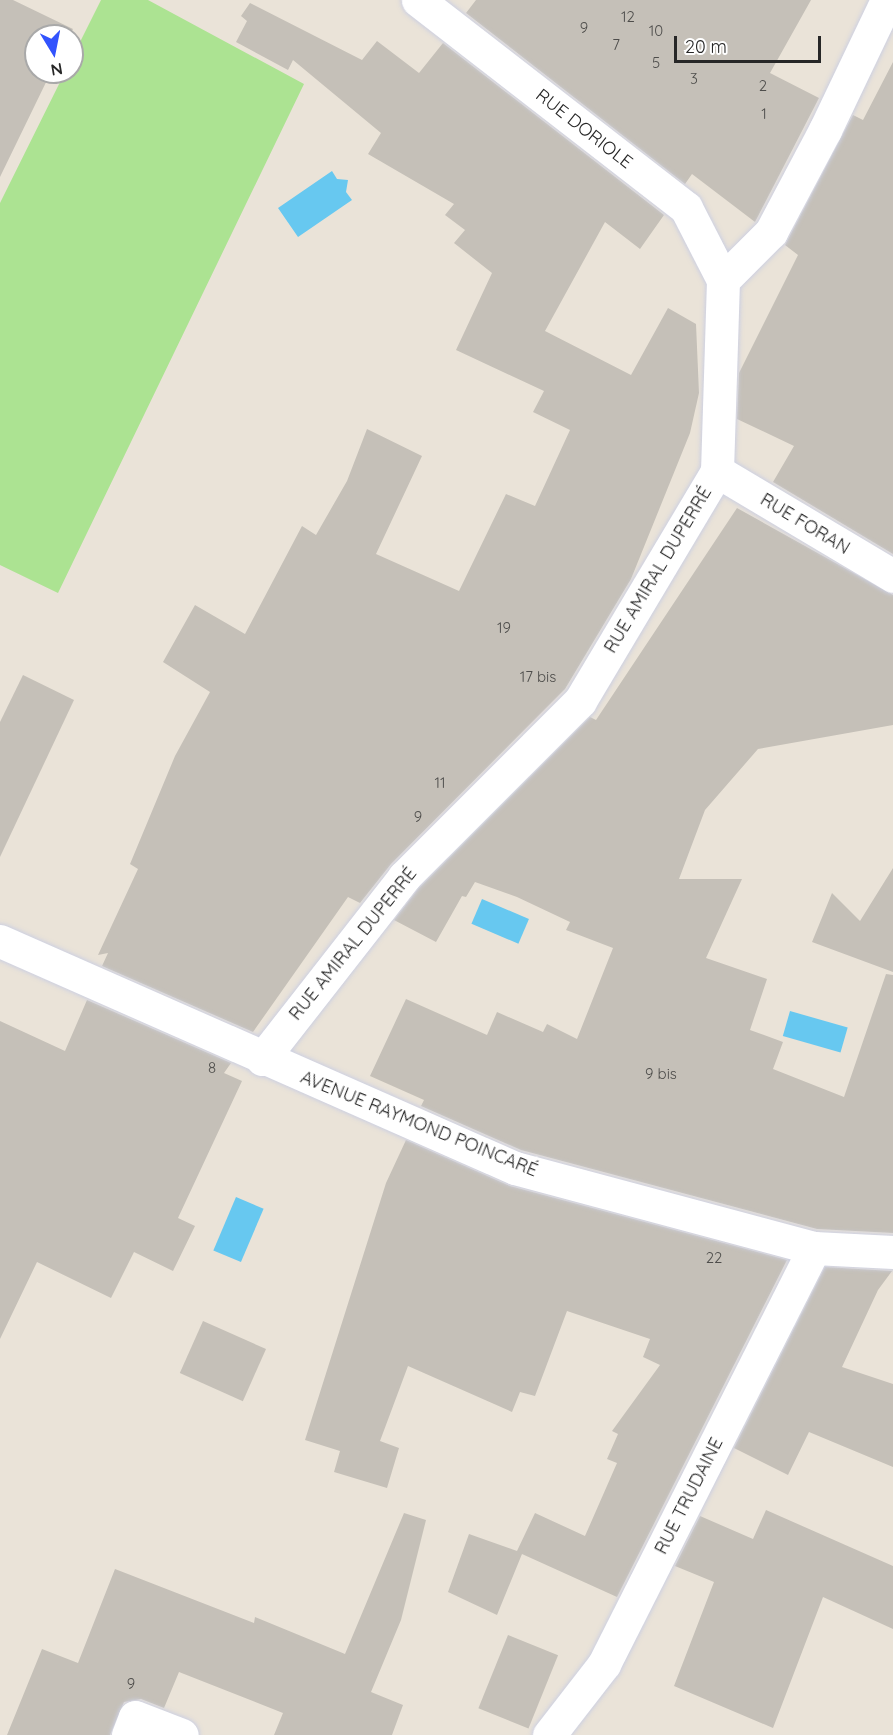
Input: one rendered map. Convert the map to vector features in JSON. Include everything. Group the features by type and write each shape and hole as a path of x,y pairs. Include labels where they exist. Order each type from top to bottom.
{"street":[{"name":"RUE DORIOLE","path":"418,0 686,208 723,280"},
{"path":"723,280 771,232 887,0"},
{"name":"RUE AMIRAL DUPERRÉ","path":"262,1059 404,878 580,701 717,471 723,280"},
{"name":"RUE FORAN","path":"717,471 893,576"},
{"name":"AVENUE RAYMOND POINCARÉ","path":"0,941 262,1059 515,1167 814,1248 893,1252"},
{"name":"RUE TRUDAINE","path":"549,1735 604,1664 814,1248"},
{"path":"128,1735 135,1718 182,1735"}],"green space":[{"path":"101,0 148,0 304,84 58,593 0,565 0,203 59,84 84,84 84,34"}],"water":[{"path":"332,171 337,179 348,180 346,192 352,200 298,237 278,208"},
{"path":"482,899 529,919 518,944 471,924"},
{"path":"790,1011 848,1028 841,1053 783,1036"},
{"path":"236,1197 264,1209 241,1262 213,1250"}],"building":[{"path":"0,0 13,0 63,24 24,24 24,84 45,84 0,177"},
{"path":"476,0 811,0 770,73 819,98 755,222 692,174 685,184 466,13"},
{"path":"250,3 362,60 377,41 419,73 443,43 664,215 640,249 605,222 545,331 631,375 668,308 696,324 699,393 690,433 631,579 565,689 391,864 360,903 348,897 253,1032 102,966 108,953 98,955 138,869 130,864 175,756 210,692 163,662 195,605 245,634 302,526 316,535 347,481 367,429 422,456 376,554 459,591 506,494 535,506 570,430 533,412 544,391 456,350 492,273 454,243 465,230 445,215 454,204 368,154 381,133 293,60 288,70 236,42 247,21 241,16"},
{"path":"893,62 893,554 773,482 794,446 737,419 739,373 798,255 785,245 853,115 863,120"},
{"path":"737,508 893,595 893,725 758,749 705,810 679,879 742,879 706,958 767,979 750,1030 783,1042 773,1069 844,1097 886,974 893,975 893,1233 817,1229 521,1150 421,1106 424,1100 370,1076 406,999 487,1035 497,1012 543,1032 547,1024 577,1039 613,948 566,930 570,922 517,897 475,882 466,897 462,896 436,942 394,920 418,889 590,717 596,720"},
{"path":"23,675 74,700 0,857 0,722"},
{"path":"893,868 893,972 812,942 832,893 860,921"},
{"path":"87,1000 231,1063 224,1073 242,1081 178,1218 195,1226 173,1271 134,1252 111,1298 37,1262 0,1339 0,1021 65,1051"},
{"path":"406,1140 510,1186 787,1260 617,1597 522,1554 497,1615 448,1592 469,1534 517,1551 535,1513 585,1536 617,1463 607,1459 618,1434 612,1431 660,1365 643,1357 650,1339 567,1311 535,1396 520,1392 512,1412 408,1366 380,1441 399,1448 387,1488 334,1472 340,1451 305,1440 386,1183"},
{"path":"825,1267 892,1271 878,1290 842,1367 893,1384 893,1467 809,1432 788,1475 734,1448"},
{"path":"203,1321 266,1349 243,1401 180,1373"},
{"path":"766,1510 893,1566 893,1629 823,1597 773,1728 674,1686 714,1582 675,1566 700,1516 753,1539"},
{"path":"404,1513 426,1520 401,1620 371,1692 403,1705 392,1735 274,1735 283,1713 179,1672 164,1708 141,1699 124,1702 110,1735 7,1735 42,1649 78,1663 115,1569 254,1623 255,1617 345,1654"},
{"path":"508,1635 558,1655 528,1728 478,1708"}]}
